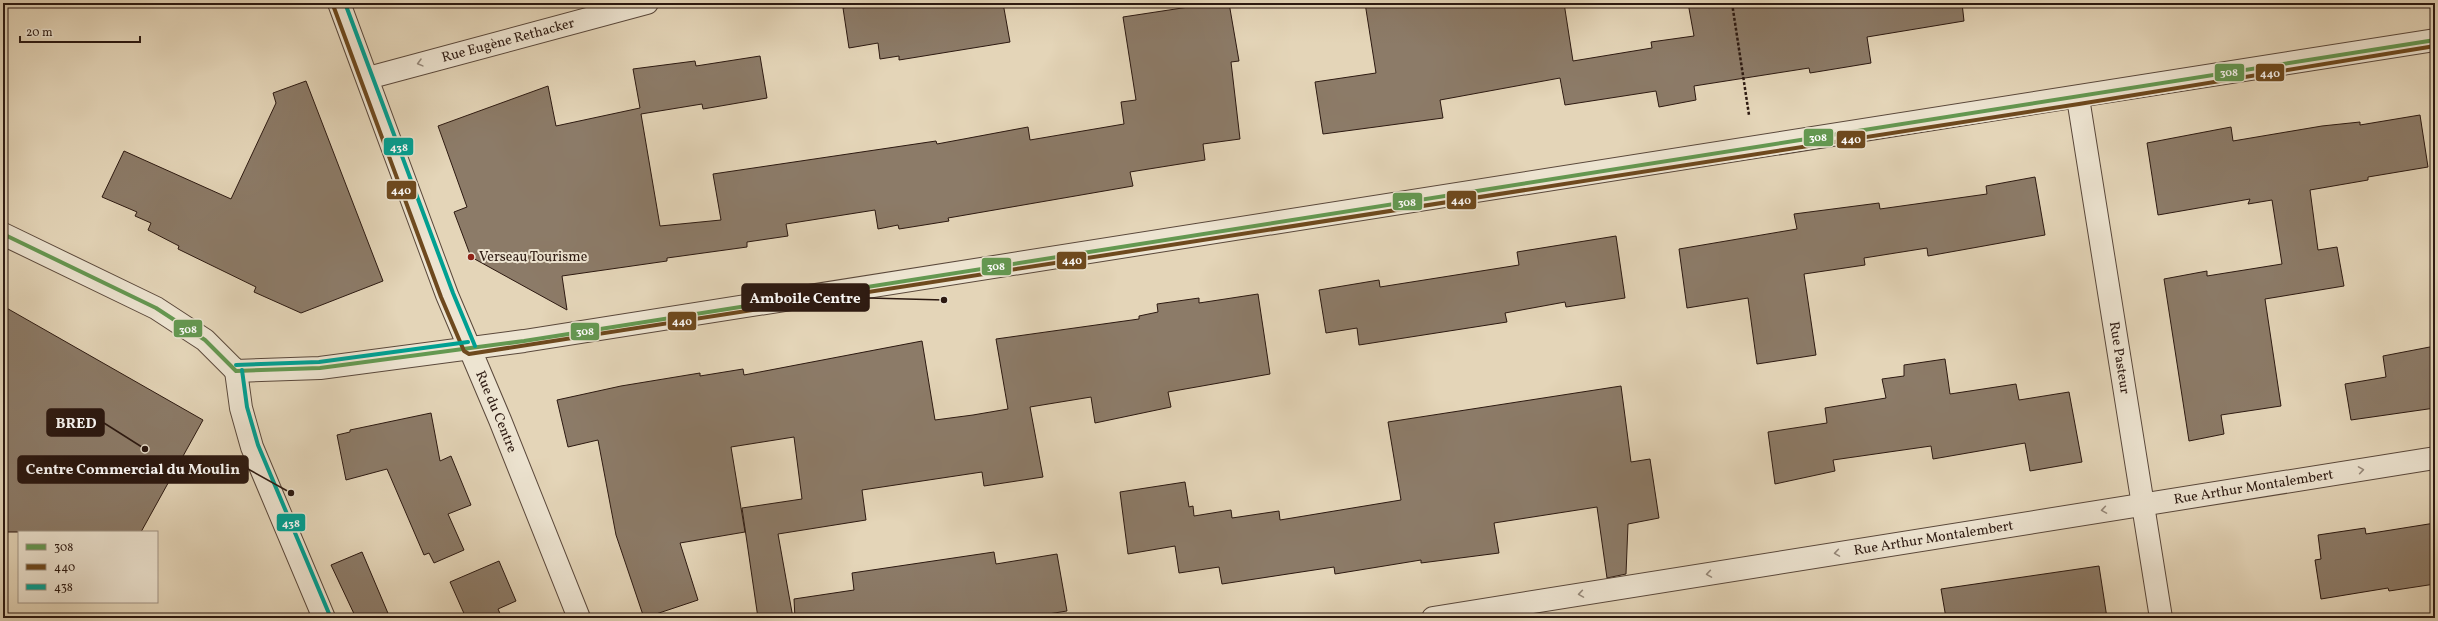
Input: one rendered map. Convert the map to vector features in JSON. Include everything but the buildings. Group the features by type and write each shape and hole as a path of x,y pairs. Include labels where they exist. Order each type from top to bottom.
{"street":[{"name":"Rue du Centre","path":"339,3 447,295 579,618"},
{"name":"Rue Eugène Rethacker","path":"368,78 647,3"},
{"path":"236,371 320,368 469,348 1754,147 2078,98 2435,40"},
{"name":"Rue Pasteur","path":"2078,98 2161,618"},
{"path":"3,234 156,308 205,340 236,371 241,408 252,447 324,618"},
{"name":"Rue Arthur Montalembert","path":"1433,618 2435,458"}],"path":[{"path":"1732,3 1754,147"}],"transit line":[{"name":"438","path":"345,3 453,293 475,346"},
{"name":"440","path":"333,5 441,297 464,351 469,354 2079,104 2435,46"},
{"name":"308","path":"3,234 156,308 205,340 236,371 320,368 524,341 2435,40"},
{"name":"438","path":"236,365 319,362 468,342"},
{"name":"438","path":"242,370 247,407 258,445 330,616"}],"place":[{"name":"Verseau Tourisme","path":"471,257"},
{"name":"Amboile Centre","path":"944,300"},
{"name":"BRED","path":"145,449"},
{"name":"Centre Commercial du Moulin","path":"291,493"}]}
